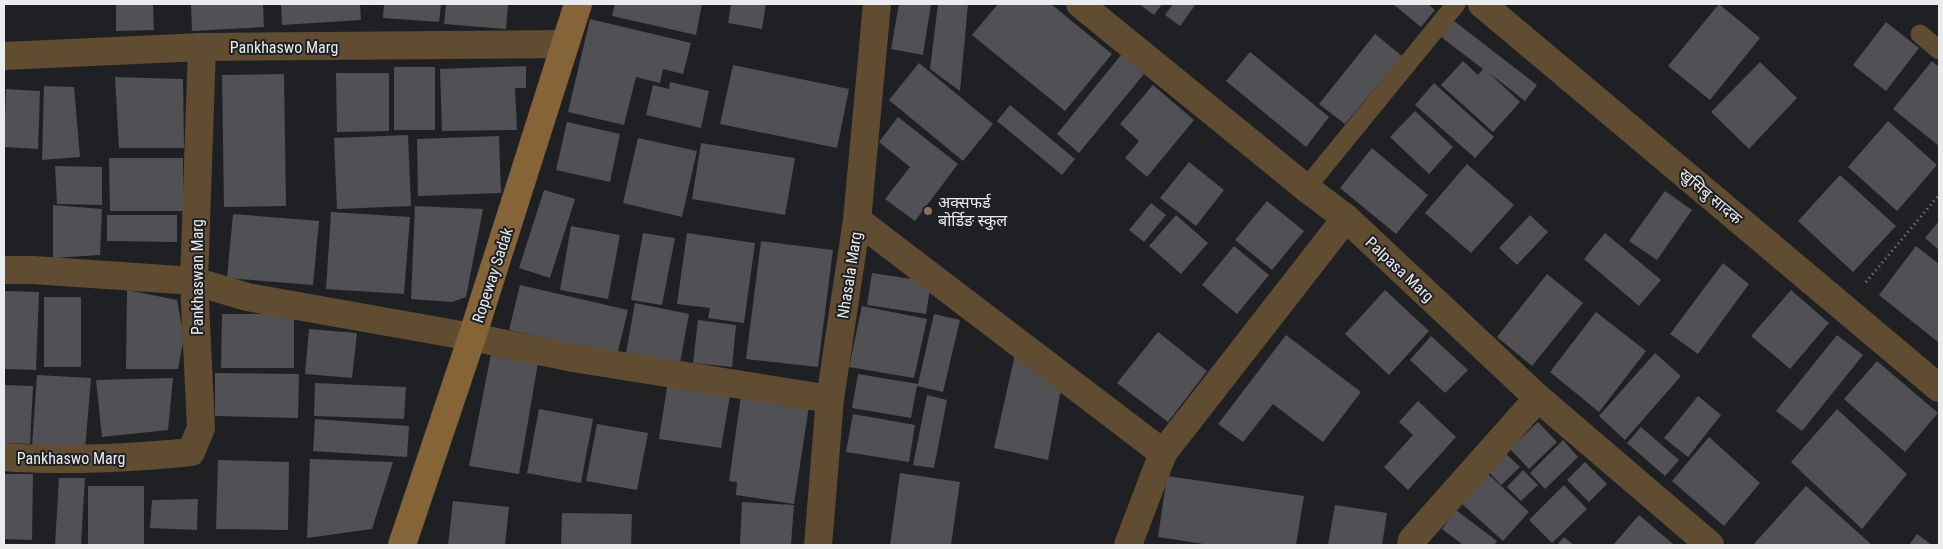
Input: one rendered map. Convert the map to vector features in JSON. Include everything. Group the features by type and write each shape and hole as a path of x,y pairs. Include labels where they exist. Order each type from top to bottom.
{"main road":[{"name":"Ropeway Sadak","path":"402,545 472,337 578,4"}],"street":[{"name":"Nhasala Marg","path":"818,545 830,398 857,220 877,4"},
{"name":"Palpasa Marg","path":"1080,4 1306,188 1346,218 1538,398 1710,545"},
{"name":"खुसिबु सादक","path":"1482,4 1939,388"},
{"name":"Pankhaswo Marg","path":"4,56 202,47 565,44"},
{"name":"Pankhaswan Marg","path":"139,457 191,452 201,428 194,281 202,47"},
{"path":"1128,545 1163,454 1346,218"},
{"path":"857,220 1163,454"},
{"path":"4,270 33,270 194,281 247,297 472,337 573,358 830,398"},
{"path":"1411,545 1412,540 1538,398"},
{"name":"Pankhaswo Marg","path":"4,457 27,459 139,457"}],"lane":[{"path":"1306,188 1456,4"},
{"path":"1920,34 1939,50"}],"path":[{"path":"1845,308 1939,195"}],"building":[{"path":"116,4 153,4 154,30 116,31"},
{"path":"191,4 263,4 264,27 192,31"},
{"path":"281,4 360,4 361,20 282,25"},
{"path":"384,4 441,4 439,22 383,18"},
{"path":"446,4 508,4 506,29 444,24"},
{"path":"615,4 702,4 696,35 612,16"},
{"path":"731,4 766,4 762,29 728,23"},
{"path":"899,4 931,4 923,55 891,49"},
{"path":"938,4 968,4 960,91 930,69"},
{"path":"998,4 1051,4 1112,54 1065,111 972,35"},
{"path":"1139,4 1162,4 1154,15"},
{"path":"1173,4 1196,4 1180,26 1165,15"},
{"path":"1393,4 1428,4 1435,10 1421,27"},
{"path":"1719,4 1760,38 1710,100 1668,66"},
{"path":"590,19 691,43 683,74 663,69 660,83 636,77 624,125 568,112"},
{"path":"1454,21 1537,85 1525,101 1488,72 1520,102 1493,132 1441,85 1463,61 1478,75 1483,69 1441,37"},
{"path":"1886,22 1919,48 1886,91 1853,65"},
{"path":"1375,34 1402,56 1345,124 1319,104"},
{"path":"1250,52 1329,117 1306,147 1226,81"},
{"path":"1121,55 1144,74 1079,153 1057,134"},
{"path":"1932,61 1939,67 1939,146 1893,109"},
{"path":"1760,62 1797,98 1749,149 1711,112"},
{"path":"919,63 993,124 963,161 889,100"},
{"path":"733,65 849,89 837,148 720,124"},
{"path":"526,66 526,88 515,88 517,130 442,131 440,69"},
{"path":"394,67 435,67 435,130 394,130"},
{"path":"336,73 389,73 389,131 337,132"},
{"path":"284,74 286,206 224,207 222,75"},
{"path":"115,77 183,79 184,148 119,148"},
{"path":"670,82 709,91 701,128 646,115 653,85 669,89"},
{"path":"1434,83 1494,137 1475,158 1415,105"},
{"path":"1153,85 1194,120 1147,177 1125,158 1139,141 1120,124"},
{"path":"44,86 74,87 80,157 42,160"},
{"path":"6,89 40,91 38,149 4,147"},
{"path":"1010,105 1075,159 1062,175 997,121"},
{"path":"1415,111 1453,147 1429,174 1390,137"},
{"path":"898,117 958,164 915,221 885,199 910,167 879,142"},
{"path":"1888,121 1937,165 1897,211 1848,167"},
{"path":"567,122 620,134 610,182 556,170"},
{"path":"408,135 411,206 337,209 334,138"},
{"path":"499,136 501,193 418,196 417,139"},
{"path":"638,138 697,151 682,217 623,203"},
{"path":"701,143 795,158 785,215 692,199"},
{"path":"1372,148 1428,195 1396,234 1340,188"},
{"path":"109,158 183,158 183,211 110,211"},
{"path":"1189,162 1224,190 1196,226 1160,198"},
{"path":"1467,164 1514,205 1471,253 1425,213"},
{"path":"55,166 102,167 102,205 57,204"},
{"path":"1840,175 1896,226 1853,272 1798,221"},
{"path":"544,190 575,199 550,278 519,268"},
{"path":"1665,191 1692,210 1657,260 1629,241"},
{"path":"1267,201 1304,231 1272,270 1235,240"},
{"path":"1151,203 1166,215 1144,242 1129,230"},
{"path":"53,205 102,209 100,255 53,258"},
{"path":"415,206 483,209 466,297 452,302 411,299"},
{"path":"331,212 410,217 404,294 326,289"},
{"path":"233,214 319,221 313,285 227,278"},
{"path":"107,215 177,215 177,242 107,241"},
{"path":"1176,215 1208,243 1181,274 1149,246"},
{"path":"1530,215 1548,232 1517,265 1499,248"},
{"path":"1939,221 1939,250 1925,238"},
{"path":"571,226 620,235 608,299 560,290"},
{"path":"643,233 675,238 662,305 631,300"},
{"path":"687,233 755,243 744,323 708,318 710,308 677,304"},
{"path":"1605,233 1661,280 1639,306 1584,259"},
{"path":"761,241 833,250 818,367 746,359"},
{"path":"1234,246 1269,275 1237,314 1202,285"},
{"path":"1916,246 1939,264 1938,342 1879,295"},
{"path":"1723,263 1749,284 1698,354 1670,334"},
{"path":"872,273 931,282 926,314 867,305"},
{"path":"1547,274 1583,303 1532,366 1497,337"},
{"path":"520,285 628,310 617,355 509,330"},
{"path":"127,290 177,300 184,337 178,369 126,369"},
{"path":"1385,290 1429,331 1389,375 1345,334"},
{"path":"1791,290 1829,323 1790,369 1751,336"},
{"path":"4,291 39,292 36,370 4,369"},
{"path":"44,297 81,297 81,367 44,367"},
{"path":"635,303 689,314 680,363 626,353"},
{"path":"862,306 927,319 914,378 849,367"},
{"path":"1596,312 1646,351 1599,412 1550,372"},
{"path":"222,314 294,314 294,368 221,368"},
{"path":"934,314 960,320 943,392 917,386 911,418 852,408 858,374 918,384"},
{"path":"698,320 736,325 732,367 693,363"},
{"path":"309,329 357,333 352,378 305,374"},
{"path":"1158,332 1207,371 1168,422 1117,383"},
{"path":"1286,335 1361,392 1323,442 1273,404 1243,442 1218,424"},
{"path":"1837,335 1863,355 1802,431 1776,411"},
{"path":"1431,336 1468,370 1445,393 1410,360"},
{"path":"492,349 539,357 519,474 469,466"},
{"path":"1016,350 1062,384 1048,460 994,448"},
{"path":"1655,353 1681,376 1625,440 1599,416"},
{"path":"1877,361 1938,413 1905,452 1844,399"},
{"path":"215,373 299,374 298,418 215,416"},
{"path":"37,375 91,378 85,450 32,446"},
{"path":"173,378 168,430 102,437 96,380"},
{"path":"668,381 731,390 721,448 659,439"},
{"path":"315,383 406,387 404,419 314,416"},
{"path":"4,385 33,386 30,444 4,443"},
{"path":"927,395 947,400 934,468 913,465"},
{"path":"741,396 809,406 794,504 736,495 737,482 729,481"},
{"path":"1698,396 1721,415 1688,457 1664,438"},
{"path":"1418,401 1456,437 1408,490 1384,467 1413,435 1399,422"},
{"path":"539,409 593,419 581,483 527,473"},
{"path":"1837,409 1907,474 1862,529 1791,462"},
{"path":"853,414 915,425 909,462 846,452"},
{"path":"315,419 409,426 407,457 313,451"},
{"path":"1538,422 1557,442 1529,469 1510,449"},
{"path":"597,424 648,433 637,490 586,481"},
{"path":"1641,427 1679,460 1665,476 1627,443"},
{"path":"1709,437 1760,483 1724,526 1672,481"},
{"path":"1563,440 1578,457 1545,489 1530,473"},
{"path":"1506,454 1520,467 1501,485 1488,471"},
{"path":"310,459 393,462 372,529 307,538"},
{"path":"218,460 289,462 288,530 216,529"},
{"path":"1585,462 1607,484 1589,502 1567,480"},
{"path":"1523,470 1538,485 1521,501 1507,487"},
{"path":"900,473 960,482 951,545 890,545"},
{"path":"1487,473 1529,512 1503,541 1461,503"},
{"path":"4,474 33,474 32,540 4,539"},
{"path":"1167,476 1304,496 1296,545 1210,545 1158,537"},
{"path":"59,478 85,478 81,545 55,545"},
{"path":"1564,485 1587,509 1552,543 1529,520"},
{"path":"88,486 144,486 144,545 88,545"},
{"path":"1806,486 1872,545 1753,545"},
{"path":"198,499 197,530 150,528 152,500"},
{"path":"453,501 509,507 505,545 448,545"},
{"path":"742,502 794,505 791,545 740,545"},
{"path":"1335,505 1387,513 1382,545 1328,545"},
{"path":"1456,510 1497,541 1494,545 1463,545 1442,529"},
{"path":"562,513 632,514 631,545 561,545"},
{"path":"1639,515 1673,544 1613,545"},
{"path":"1917,534 1932,545 1909,545"},
{"path":"1564,537 1574,545 1557,545"}],"place":[{"name":"अक्सफर्ड बोर्डिङ स्कुल","path":"928,211"}]}
